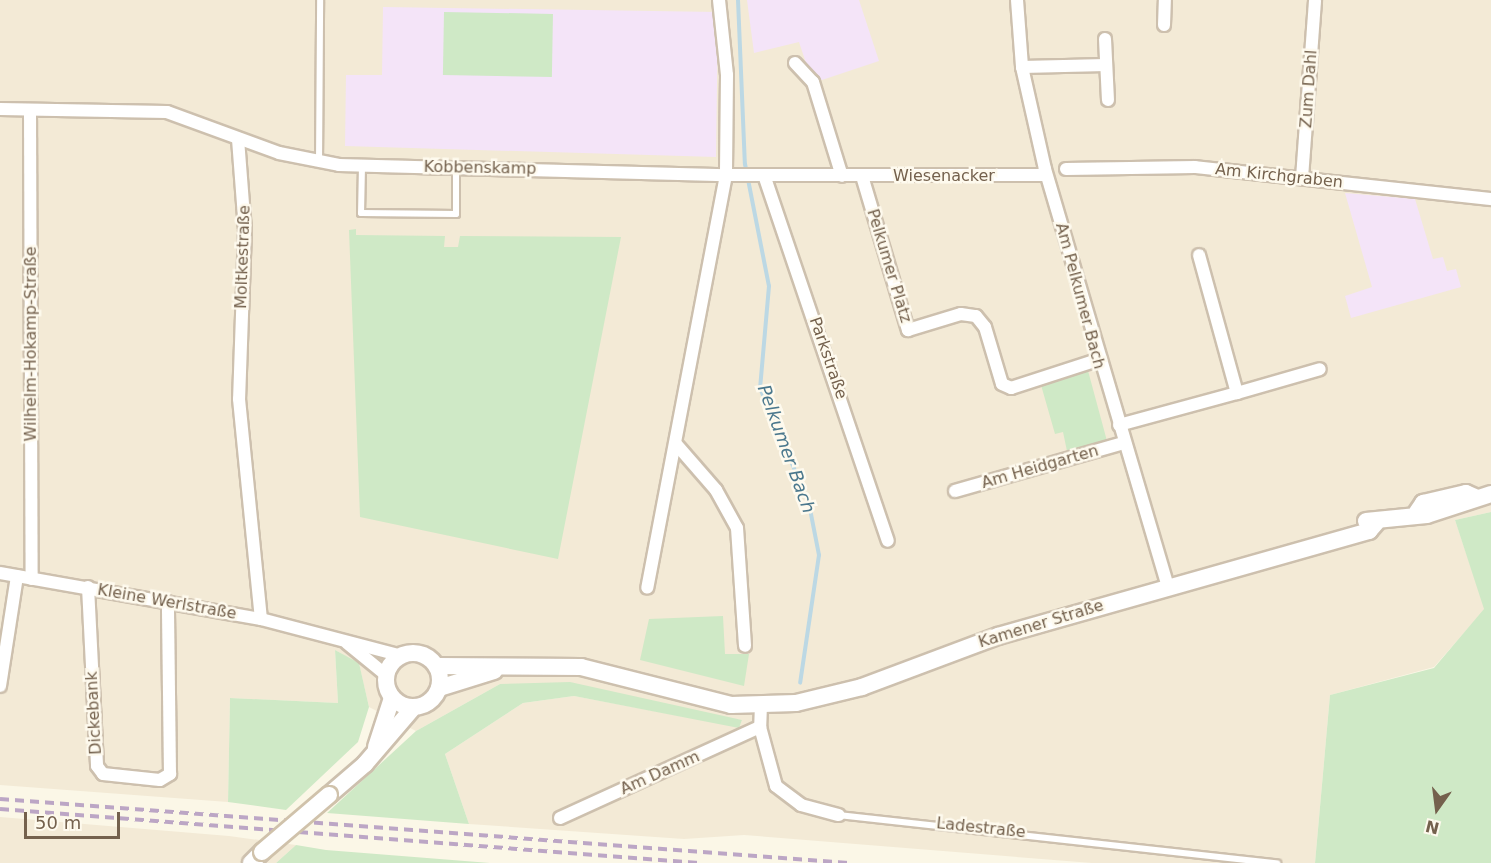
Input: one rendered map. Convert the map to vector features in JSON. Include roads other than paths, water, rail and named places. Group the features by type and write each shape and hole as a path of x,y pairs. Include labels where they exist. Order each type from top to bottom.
{"main road":[{"name":"Kamener Straße","path":"436,666 581,667 722,699 732,696 760,704 796,703 862,687 998,636 1323,540 1369,531 1376,523 1417,512 1427,515 1468,505 1483,496"},
{"path":"256,857 374,754 413,708 430,702 440,688 436,666 419,654 402,656 386,675 392,698 374,754"},
{"name":"Kamener Straße","path":"440,688 512,665"},
{"path":"392,698 413,708"}],"street":[{"path":"647,588 726,174 727,75 719,0"},
{"name":"Am Pelkumer Bach","path":"1017,0 1022,67 1046,175 1097,360 1168,586"},
{"path":"1164,25 1165,0"},
{"name":"Zum Dahl","path":"1302,178 1315,0"},
{"path":"1106,39 1108,100"},
{"path":"795,63 813,82 842,176"},
{"path":"1022,67 1106,65"},
{"path":"0,110 167,112 238,139"},
{"name":"Wilhelm-Hokamp-Straße","path":"30,110 32,579"},
{"name":"Kobbenskamp","path":"238,139 319,163 362,166 726,174"},
{"name":"Moltkestraße","path":"238,139 245,210 240,409 261,619"},
{"name":"Am Kirchgraben","path":"1065,169 1195,167 1491,199"},
{"name":"Wiesenacker","path":"726,174 1046,175"},
{"name":"Parkstraße","path":"760,175 888,541"},
{"name":"Pelkumer Platz","path":"862,176 908,330 961,314 976,316 985,327 1002,384 1011,388 1097,360"},
{"path":"1199,255 1237,393"},
{"path":"1119,425 1320,369"},
{"name":"Am Heidgarten","path":"955,491 1124,443"},
{"path":"676,444 717,490 737,528 746,646"},
{"name":"Kleine Werlstraße","path":"0,573 261,619 333,634 402,656"},
{"path":"0,686 17,576"},
{"name":"Dickebank","path":"87,587 97,766 103,774 160,780 170,774 168,602"},
{"name":"Kleine Werlstraße","path":"333,634 386,675"},
{"name":"Ladestraße","path":"760,704 760,727 776,786 801,804 839,815"},
{"name":"Am Damm","path":"560,818 760,727"}],"lane":[{"path":"319,163 320,0"},
{"path":"362,166 361,213 456,214 456,168"},
{"name":"Ladestraße","path":"839,815 1277,863"}],"waterway":[{"name":"Pelkumer Bach","path":"738,0 745,164 769,286 760,388 809,504 819,555 800,683"}],"railway":[{"path":"0,799 849,863"},
{"path":"0,809 699,863"}]}
